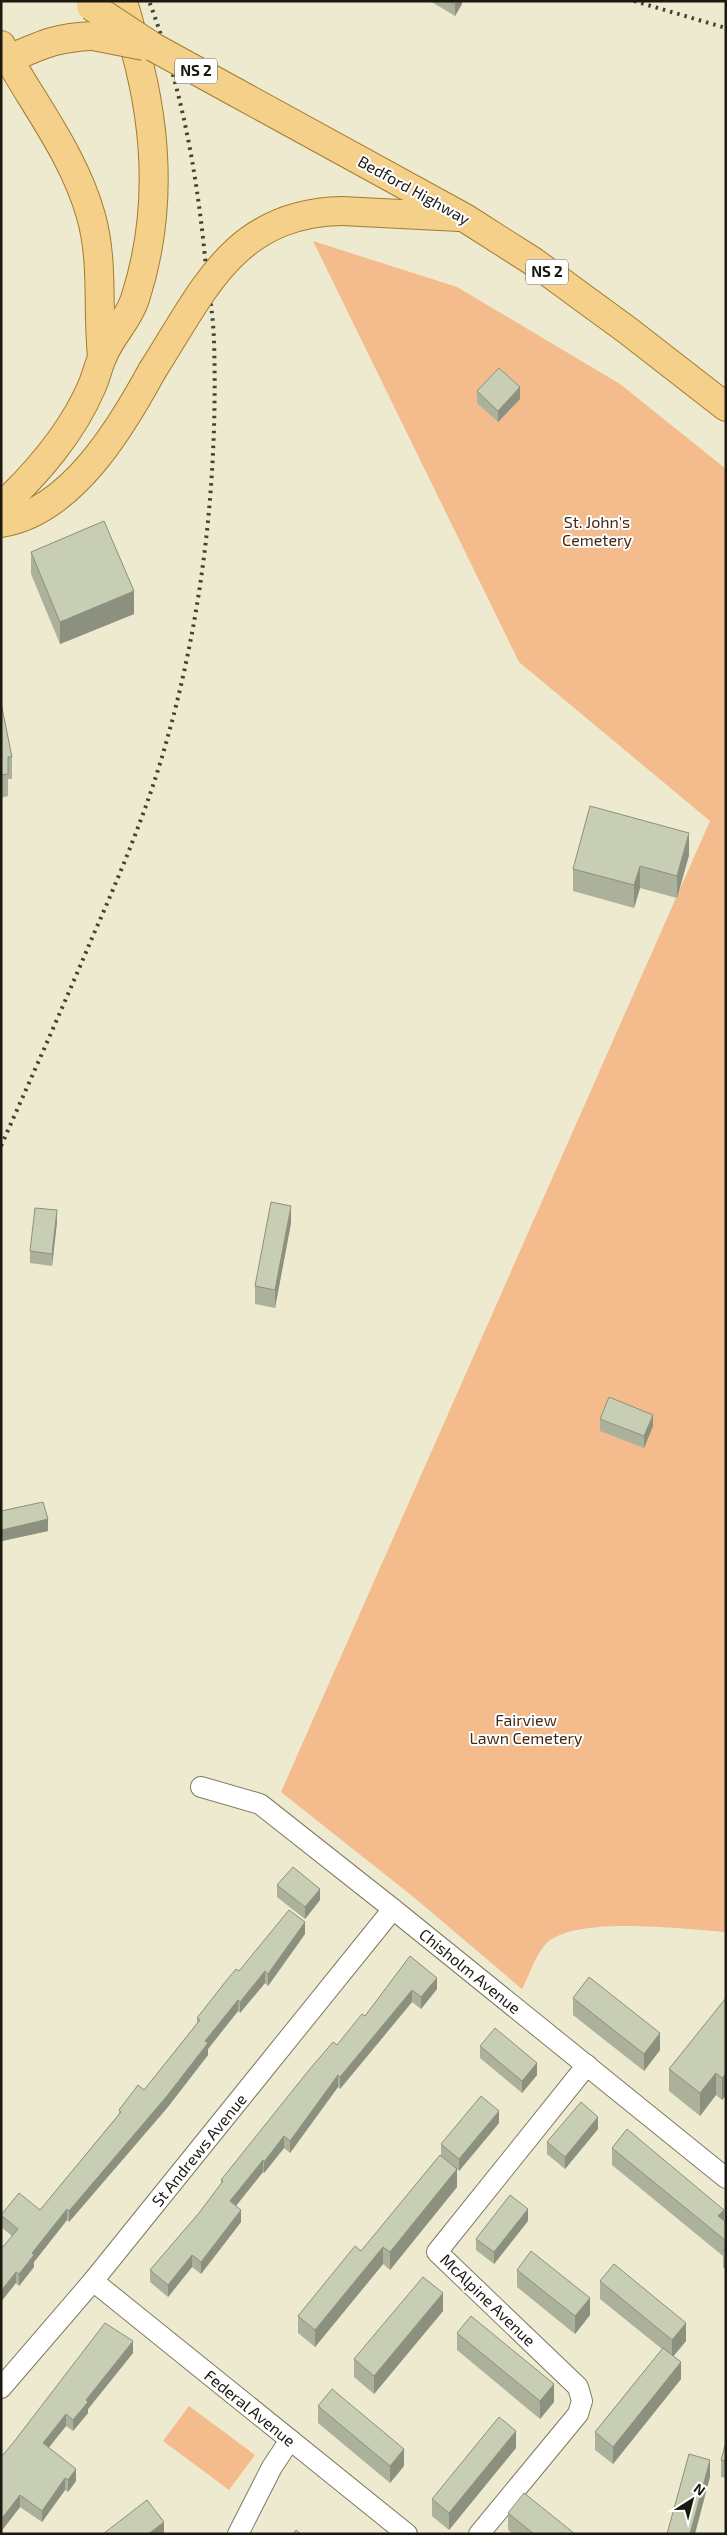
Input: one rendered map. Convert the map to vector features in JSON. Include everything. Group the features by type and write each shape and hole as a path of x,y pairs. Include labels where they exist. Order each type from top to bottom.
{"main road":[{"path":"1,507 32,476 74,420 92,386 102,356 127,320 135,299 147,250 155,202 155,166 145,88 122,1"},
{"name":"Bedford Highway","path":"88,3 155,48 465,218 534,262 627,330 726,407"},
{"path":"102,356 99,327 100,269 92,217 74,170 4,56 66,37 93,36 155,48"},
{"path":"1,523 17,521 38,511 62,493 88,467 134,404 213,275 233,251 256,234 293,218 316,211 465,218"}],"street":[{"name":"Chisholm Avenue","path":"201,1787 235,1799 260,1804 726,2178"},
{"name":"St Andrews Avenue","path":"1,2388 93,2282 393,1909"},
{"name":"McAlpine Avenue","path":"479,2534 578,2414 582,2401 578,2387 437,2252 587,2065"},
{"name":"Federal Avenue","path":"93,2282 407,2534"},
{"path":"238,2534 272,2467 290,2440"}],"green space":[{"name":"Fairview Lawn Cemetery","path":"313,241 457,287 620,384 726,469 726,1932 631,1926 579,1930 559,1935 541,1950 522,1989 411,1895 281,1792 710,821 519,662"},
{"path":"189,2406 255,2455 229,2490 163,2441"}],"building":[{"path":"499,368 520,387 498,411 477,391"},
{"path":"104,521 134,591 60,622 31,552"},
{"path":"1,703 12,757 8,757 8,774 1,775"},
{"path":"590,806 689,833 677,876 640,866 634,885 573,869"},
{"path":"271,1202 291,1206 275,1290 255,1286"},
{"path":"35,1208 57,1210 52,1254 30,1251"},
{"path":"609,1397 653,1415 644,1436 600,1419"},
{"path":"43,1502 48,1519 2,1530 1,1511"},
{"path":"293,1867 320,1889 305,1907 277,1885"},
{"path":"289,1910 305,1922 268,1974 265,1971 240,2002 238,2000 205,2041 208,2043 167,2096 69,2211 67,2209 32,2253 34,2255 19,2274 16,2272 1,2291 1,2249 18,2229 1,2215 19,2193 40,2210 121,2112 119,2110 138,2085 144,2090 200,2020 197,2018 226,1981 236,1969 239,1971"},
{"path":"410,1956 437,1978 421,1997 412,1990 340,2077 338,2075 290,2141 284,2136 230,2201 241,2210 201,2262 192,2255 168,2285 150,2270 199,2213 223,2181 221,2180 309,2070 333,2042 337,2045 362,2014 365,2016"},
{"path":"589,1977 660,2033 644,2054 573,1998"},
{"path":"726,1998 726,2073 722,2078 716,2073 700,2093 669,2069"},
{"path":"495,2028 537,2063 522,2081 480,2046"},
{"path":"481,2096 499,2111 459,2159 441,2144"},
{"path":"581,2102 598,2117 565,2157 547,2142"},
{"path":"627,2129 724,2210 718,2216 726,2222 726,2241 612,2148"},
{"path":"440,2155 457,2169 390,2252 383,2247 315,2330 298,2316 355,2246 361,2251"},
{"path":"510,2195 528,2209 494,2252 476,2239"},
{"path":"531,2251 590,2298 575,2316 517,2270"},
{"path":"614,2264 686,2323 672,2340 600,2281"},
{"path":"423,2277 443,2293 374,2376 354,2359"},
{"path":"471,2316 554,2384 540,2401 457,2333"},
{"path":"105,2323 133,2341 86,2400 88,2402 73,2420 66,2414 43,2443 76,2469 68,2480 65,2478 42,2511 20,2495 3,2517 1,2516 1,2457"},
{"path":"663,2348 681,2362 613,2447 595,2432"},
{"path":"332,2389 404,2449 390,2466 318,2406"},
{"path":"499,2417 516,2431 449,2513 432,2499"},
{"path":"726,2442 726,2461 721,2460"},
{"path":"689,2454 710,2460 690,2534 667,2534"},
{"path":"524,2493 575,2534 534,2534 508,2513"},
{"path":"147,2500 164,2522 148,2534 103,2534"},
{"path":"296,2530 301,2534 293,2534"}],"railway":[{"path":"1,1146 59,1016 134,839 152,788 168,736 191,639 206,540 214,440 215,390 212,309 197,191 186,127 170,64 149,1"},
{"path":"634,1 726,28"}],"park label":[{"name":"St. John's Cemetery","path":"597,531"}]}
